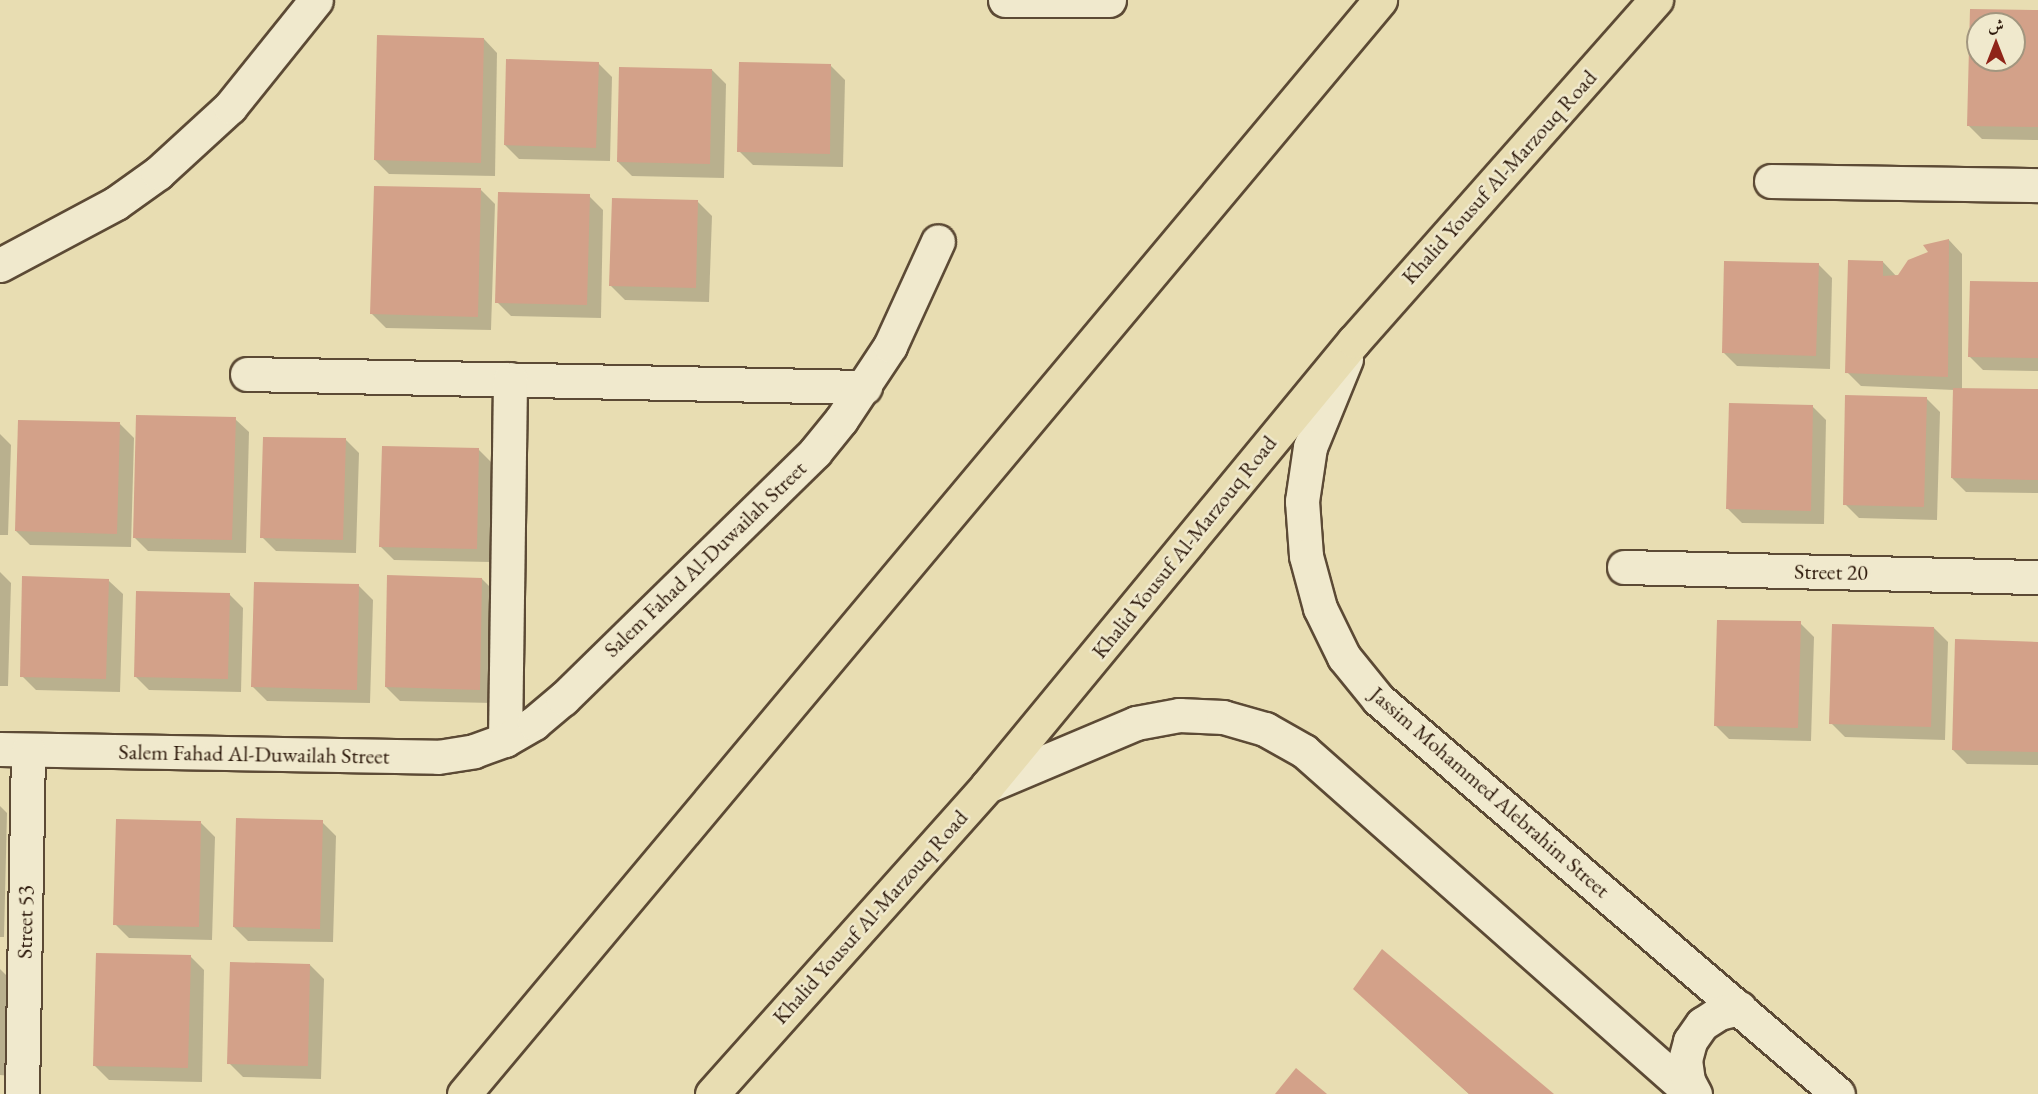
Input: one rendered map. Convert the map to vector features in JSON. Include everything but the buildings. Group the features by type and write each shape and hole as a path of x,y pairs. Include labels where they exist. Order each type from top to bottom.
{"main road":[{"path":"464,1094 1380,0"},
{"name":"Khalid Yousuf Al-Marzouq Road","path":"712,1094 987,786 1354,341 1656,0"}],"street":[{"path":"0,265 116,203 184,152 230,107 316,0"},
{"path":"1005,0 1109,0"},
{"path":"1771,181 2038,185"},
{"name":"Salem Fahad Al-Duwailah Street","path":"14,750 438,757 474,752 505,740 534,723 563,699 815,452 865,387 890,346 939,241"},
{"name":"Jassim Mohammed Alebrahim Street","path":"1354,341 1310,447 1302,501 1306,555 1320,608 1344,657 1378,699 1838,1094"},
{"path":"247,374 865,387"},
{"path":"505,740 510,379"},
{"name":"Street 20","path":"1624,567 2038,577"},
{"path":"987,786 1137,723 1179,715 1223,717 1265,729 1304,751 1693,1094"},
{"name":"Street 53","path":"14,750 22,1094"},
{"path":"1693,1094 1688,1081 1685,1060 1690,1041 1702,1024 1719,1013 1739,1008"}]}
